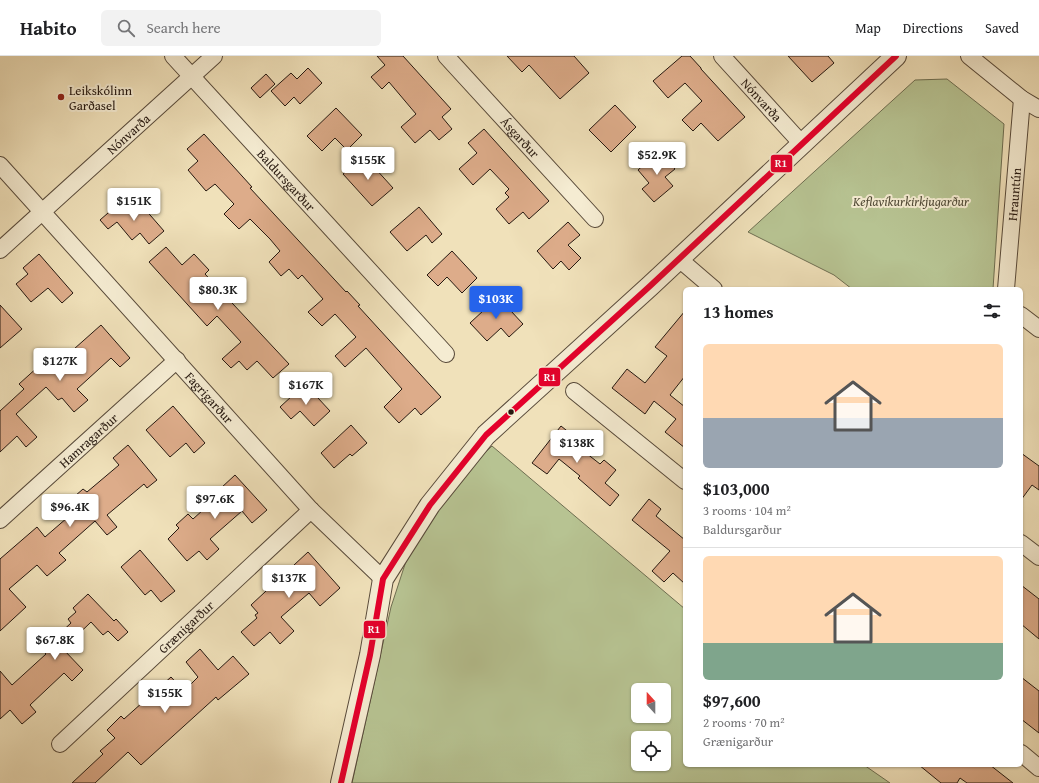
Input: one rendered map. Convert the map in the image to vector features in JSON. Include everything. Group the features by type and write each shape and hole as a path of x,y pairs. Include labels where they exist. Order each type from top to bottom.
{"street":[{"name":"Baldursgarður","path":"173,56 446,354"},
{"name":"Nónvarða","path":"0,250 214,56"},
{"name":"Ásgarður","path":"446,56 595,218"},
{"name":"Nónvarða","path":"722,56 802,144"},
{"path":"341,783 370,655 383,578 430,505 486,435 679,259 896,56"},
{"path":"969,56 1022,99 1039,109"},
{"name":"Hrauntún","path":"1006,287 1022,99"},
{"name":"Fagrigarður","path":"0,165 311,510 383,578"},
{"path":"679,259 712,287"},
{"path":"1023,317 1039,329"},
{"name":"Hamragarður","path":"0,520 176,360"},
{"path":"574,391 683,479"},
{"name":"Grænigarður","path":"60,744 311,510"},
{"path":"1023,545 1039,557"},
{"path":"1023,755 1039,768"}],"green space":[{"name":"Keflavíkurkirkjugarður","path":"947,79 1004,124 993,287 849,287 834,275 748,232 915,80"},
{"path":"492,446 683,607 683,767 867,767 890,783 352,783 391,607 410,549 447,489"}],"building":[{"path":"377,56 403,56 451,109 442,117 452,129 439,140 430,130 415,143 401,127 416,114 389,82 382,89 371,77 385,65"},
{"path":"507,56 574,56 589,73 560,99 529,65 522,72"},
{"path":"682,56 690,56 745,117 718,141 701,123 693,131 682,120 702,101 685,83 668,98 653,81"},
{"path":"788,56 828,56 834,63 812,82"},
{"path":"308,68 322,83 300,104 294,97 285,106 271,91 291,73 297,79"},
{"path":"266,74 275,84 260,98 251,88"},
{"path":"615,105 636,127 611,152 589,130"},
{"path":"336,108 362,135 347,150 335,138 322,151 307,136"},
{"path":"484,129 549,201 529,219 523,212 509,224 496,209 509,197 505,193 509,189 490,169 473,185 459,169 477,153 468,143"},
{"path":"204,134 252,187 250,188 346,292 347,291 360,305 358,306 441,397 421,415 415,408 399,423 384,407 402,389 366,348 345,367 335,356 356,337 335,314 322,326 308,312 323,299 302,275 298,279 289,269 281,276 269,262 280,251 270,239 250,219 239,229 224,214 234,204 215,184 206,191 188,170 198,161 187,149"},
{"path":"659,151 675,169 665,177 673,186 654,202 642,189 649,183 638,170"},
{"path":"364,156 393,188 372,206 343,174"},
{"path":"137,200 164,231 149,244 140,233 132,240 117,222 108,229 100,220 116,206 122,213"},
{"path":"419,207 442,234 432,243 426,235 407,251 390,232"},
{"path":"568,222 580,235 568,245 581,258 569,270 561,261 553,269 537,251"},
{"path":"166,247 182,265 194,254 209,270 205,274 289,364 273,378 257,361 247,370 239,361 231,368 222,359 241,342 217,316 207,326 149,262"},
{"path":"452,251 477,278 462,293 447,277 438,286 427,275"},
{"path":"39,254 73,293 62,303 48,288 31,302 16,284 28,274 23,268"},
{"path":"498,297 523,324 509,337 501,328 487,341 470,323"},
{"path":"0,305 22,329 0,348"},
{"path":"683,313 683,379 670,395 683,405 683,446 665,432 676,419 654,401 645,414 612,388 627,369 645,383 667,356 655,347"},
{"path":"101,325 130,358 120,367 111,358 77,389 88,400 74,412 62,398 58,400 46,387 16,414 37,437 26,447 17,436 0,452 0,411 24,389 19,384 49,357 56,365"},
{"path":"305,384 330,411 314,426 300,411 291,419 280,407"},
{"path":"173,406 205,443 194,453 186,443 170,457 146,430"},
{"path":"351,425 367,443 352,456 350,454 334,468 321,453"},
{"path":"561,426 576,438 572,442 600,464 604,460 616,470 605,483 619,495 610,506 578,478 580,476 559,459 547,474 532,463"},
{"path":"128,445 157,480 147,488 144,484 107,515 117,527 107,535 95,521 59,553 66,560 47,576 37,565 9,589 26,607 0,631 0,559 37,527 45,537 75,511 67,503 83,489 87,492 119,465 113,458"},
{"path":"1023,454 1039,466 1039,490 1032,485 1023,497"},
{"path":"235,475 267,510 252,523 242,511 210,539 219,549 207,560 199,551 187,561 168,539 179,528 176,525 188,514 193,519 224,491 221,488"},
{"path":"649,499 661,509 656,516 683,538 683,582 673,573 664,582 652,571 670,551 632,520"},
{"path":"140,550 175,591 161,602 151,590 145,595 121,567"},
{"path":"308,552 340,588 320,606 309,593 281,617 294,631 280,644 270,632 254,646 241,632 257,618 255,615 258,613 251,605"},
{"path":"1023,587 1039,599 1039,639 1023,626"},
{"path":"88,594 114,621 116,619 128,632 118,641 108,631 103,635 91,622 63,649 83,670 72,681 64,673 30,705 36,712 22,724 10,710 0,719 0,671 12,685 46,654 42,650 71,623 68,619 76,612 73,608"},
{"path":"200,649 218,670 233,656 249,674 218,700 216,697 141,765 128,752 95,783 72,783 103,754 100,751 115,738 107,730 121,716 124,719 171,677 184,691 198,677 186,662"},
{"path":"1023,679 1039,691 1039,733 1023,721"},
{"path":"921,767 993,767 1013,783 967,783 960,778 957,783 941,783"}],"transit line":[{"name":"R1","path":"341,783 370,655 383,579 430,505 486,435 650,286 896,56"}],"place":[{"name":"Leikskólinn Garðasel","path":"61,97"}]}
